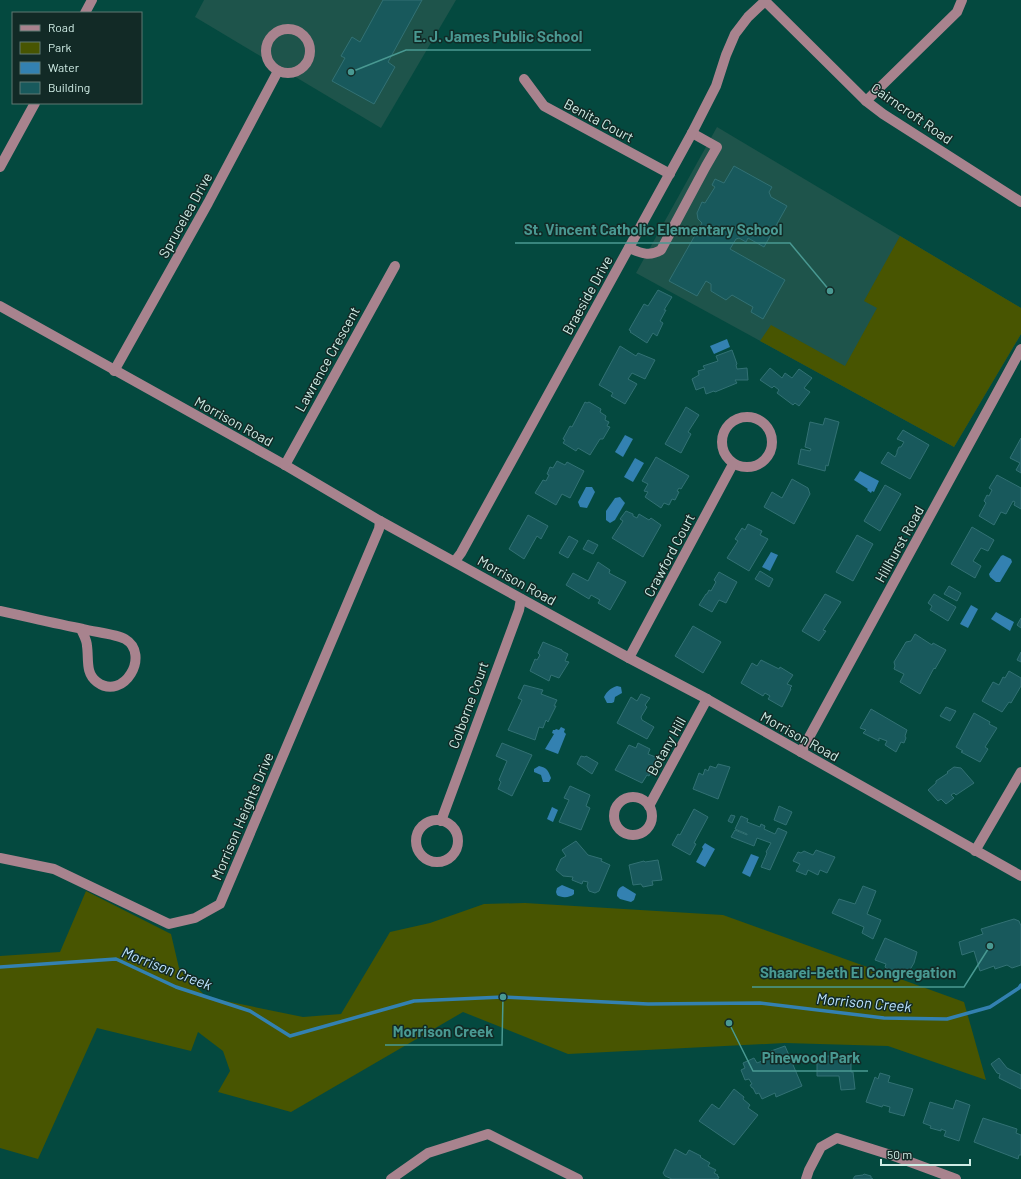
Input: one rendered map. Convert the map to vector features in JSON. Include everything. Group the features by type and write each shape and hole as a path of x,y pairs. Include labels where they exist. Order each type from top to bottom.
{"street":[{"path":"86,12 92,0"},
{"name":"Cairncroft Road","path":"764,0 866,102 1021,202"},
{"name":"Braeside Drive","path":"455,561 461,553 692,133 716,86 726,56 736,34 748,17 764,0"},
{"path":"866,102 957,12 962,0"},
{"path":"282,29 292,29 300,32 305,37 310,49 307,62 297,72 291,74 278,71 270,66 266,58 265,49 268,40 274,33 282,29"},
{"name":"Sprucelea Drive","path":"114,371 208,203 278,71"},
{"name":"Benita Court","path":"524,79 544,106 670,174"},
{"path":"0,167 34,104"},
{"path":"629,248 645,254 661,250 717,147 692,133"},
{"name":"Lawrence Crescent","path":"285,466 395,266"},
{"name":"Morrison Road","path":"0,306 380,521 629,658 707,699 1021,876"},
{"name":"Hillhurst Road","path":"801,752 1021,349"},
{"path":"744,417 755,418 764,424 770,432 772,443 770,453 764,462 754,467 744,468 733,464 725,457 721,448 721,437 726,427 734,420 744,417"},
{"name":"Crawford Court","path":"629,658 733,464"},
{"name":"Morrison Heights Drive","path":"0,858 54,869 169,924 195,918 220,904 379,529 380,521"},
{"name":"Colborne Court","path":"441,821 519,610 521,599"},
{"path":"0,611 81,629 124,639 130,643 136,655 134,669 130,678 120,685 109,688 98,684 92,678 88,670 87,644 81,629"},
{"name":"Botany Hill","path":"649,806 707,699"},
{"path":"975,851 1021,772"},
{"path":"441,821 453,828 458,840 457,847 454,853 444,861 430,861 424,858 420,853 416,840 418,833 427,823 441,821"},
{"path":"391,1179 428,1153 488,1134 578,1179"},
{"path":"806,1179 821,1147 837,1138 894,1156 956,1179"}],"shaded area":[{"path":"204,0 456,0 381,128 195,17"},
{"path":"717,127 1021,308 1021,334 954,447 636,273"}],"green space":[{"path":"900,236 1021,308 1021,334 954,447 760,341 771,325 845,366 877,308 864,301"},
{"path":"86,891 171,934 179,968 206,997 303,1017 341,1014 390,932 430,923 484,904 525,903 723,915 964,1002 986,1080 888,1046 785,1043 568,1054 463,1012 291,1112 218,1092 230,1071 223,1051 198,1032 191,1051 97,1028 38,1159 0,1148 0,956 60,952"}],"water":[{"path":"727,339 730,347 714,354 710,346"},
{"path":"625,435 633,439 623,457 615,452"},
{"path":"635,458 644,463 633,482 624,477"},
{"path":"860,471 879,481 874,492 872,491 871,493 867,490 868,489 854,480"},
{"path":"586,487 592,487 595,492 587,508 580,507 578,502"},
{"path":"620,497 625,503 615,520 610,523 606,520 606,511 615,498"},
{"path":"771,552 778,555 770,571 762,567"},
{"path":"1003,555 1011,559 1012,562 1000,582 996,582 990,577 989,574"},
{"path":"971,605 978,609 968,628 960,624"},
{"path":"996,612 1014,622 1010,631 991,619"},
{"path":"617,686 621,687 622,693 615,697 614,702 607,703 604,697 605,695 609,690"},
{"path":"561,727 565,729 564,732 566,734 558,754 545,749 554,734 552,733 553,730 559,730"},
{"path":"539,766 548,771 551,778 549,782 543,782 541,775 534,772 534,769"},
{"path":"552,807 558,810 553,822 547,819"},
{"path":"705,843 715,849 705,867 696,862"},
{"path":"751,854 759,857 750,877 742,873"},
{"path":"562,885 574,890 574,894 566,897 557,895 557,888"},
{"path":"623,886 636,894 634,900 631,902 620,899 617,896 618,890"}],"building":[{"path":"383,0 422,0 388,62 395,67 374,104 332,81 345,58 341,56 352,37 360,42"},
{"path":"734,166 772,187 769,192 771,197 787,206 764,247 748,238 746,242 739,238 736,239 730,249 785,280 763,319 751,312 753,307 732,295 726,300 711,291 711,284 706,281 697,296 669,281 702,223 698,219 697,213 702,202 705,203 715,187 712,185 715,179 724,183"},
{"path":"658,290 672,297 664,310 666,310 660,321 663,323 657,336 653,333 647,343 629,330 644,304 648,306"},
{"path":"620,346 636,356 638,353 655,360 645,379 632,373 628,379 637,384 625,404 611,396 613,393 599,385"},
{"path":"732,350 737,364 737,369 747,368 748,380 735,380 737,383 706,394 704,387 696,390 692,379 699,375 698,371 705,369 703,366 718,361 716,356"},
{"path":"770,368 782,378 785,373 792,378 799,369 812,378 804,388 810,392 799,406 795,403 793,405 777,393 779,390 774,386 772,388 760,380"},
{"path":"585,402 589,402 601,409 600,412 606,416 605,420 609,422 607,426 610,427 603,439 600,439 590,455 578,448 576,451 563,443 565,440 563,439 570,426 572,427"},
{"path":"686,407 699,415 688,432 691,434 681,453 665,444"},
{"path":"825,418 839,422 828,466 826,465 825,471 798,464 801,449 810,451 811,449 805,447 810,422 823,425"},
{"path":"903,430 929,445 910,479 881,463 888,452 895,457 899,447 901,447 904,442 897,439"},
{"path":"1021,438 1021,473 1016,470 1020,463 1010,458"},
{"path":"656,457 689,476 681,489 679,488 677,491 679,492 675,500 672,499 669,505 664,503 661,508 645,497 648,492 644,491 648,484 642,481"},
{"path":"557,461 565,465 567,462 584,471 570,498 562,494 556,505 535,493 543,480 546,481 549,475 547,474 550,467 553,468"},
{"path":"997,475 1021,488 1021,509 1014,505 1015,502 1013,501 1006,514 1001,512 994,525 979,516 986,503 984,501 987,495 989,496 992,490 989,488"},
{"path":"792,479 808,488 810,494 794,524 764,507 772,492 782,498"},
{"path":"885,485 901,494 880,531 864,521"},
{"path":"626,511 633,514 633,516 637,518 639,514 649,520 651,518 661,525 643,557 612,538 623,521 620,519"},
{"path":"528,515 548,526 541,539 537,536 524,559 509,549"},
{"path":"748,524 762,531 760,535 768,539 749,571 727,558 738,541 735,539 742,528 745,530"},
{"path":"972,527 994,540 988,551 981,548 973,561 981,566 975,578 951,564"},
{"path":"857,535 873,544 853,581 836,572"},
{"path":"569,536 578,541 568,558 559,553"},
{"path":"588,540 598,545 593,554 583,549"},
{"path":"598,562 610,570 609,573 626,582 610,610 598,603 600,600 591,595 589,599 566,585 573,573 588,581"},
{"path":"760,571 773,579 769,587 755,579"},
{"path":"719,572 737,582 726,603 719,600 712,612 699,605 709,590 711,591 716,582 714,580"},
{"path":"949,586 961,593 957,601 944,594"},
{"path":"825,594 841,602 823,630 826,631 819,641 802,631"},
{"path":"934,594 956,607 948,621 930,610 932,606 928,603"},
{"path":"1021,618 1021,628 1017,625"},
{"path":"693,626 721,642 703,673 675,656"},
{"path":"915,634 932,645 933,643 946,650 920,694 900,682 904,674 894,669 894,662 906,642 911,641"},
{"path":"543,642 568,654 565,661 569,662 559,678 551,675 549,681 530,671 535,659 537,660 540,655 538,653"},
{"path":"1021,652 1021,662 1017,660"},
{"path":"761,660 779,669 780,667 793,675 787,684 792,686 782,707 768,699 770,696 765,693 763,696 741,683 752,663 757,666"},
{"path":"1009,671 1021,678 1021,686 1011,703 1009,702 1002,712 982,701 993,682 999,685 1003,677 1005,678"},
{"path":"524,685 543,690 541,694 557,700 554,706 556,706 548,722 546,720 543,728 539,727 535,740 508,730 522,700 518,698"},
{"path":"641,694 650,698 645,705 647,707 641,717 642,720 654,727 647,739 617,723 631,697 637,701"},
{"path":"946,707 956,711 950,721 940,716"},
{"path":"871,709 907,730 904,743 901,742 896,752 885,745 887,741 879,738 879,741 863,733 866,730 860,728"},
{"path":"974,713 990,722 989,724 997,728 985,747 988,749 980,762 961,752 963,751 956,747"},
{"path":"502,743 532,755 512,796 498,789 501,782 499,780 507,761 496,756"},
{"path":"638,743 650,749 648,754 658,758 649,776 647,775 642,783 615,770 629,745 636,748"},
{"path":"581,756 586,756 598,763 592,774 577,764"},
{"path":"718,764 730,767 718,799 693,789 699,773 703,775 705,769 708,771 710,766 716,768"},
{"path":"954,767 961,768 974,783 956,795 954,793 951,795 954,798 946,804 941,799 938,801 928,790 936,783 936,781"},
{"path":"570,786 590,795 586,806 590,808 581,830 559,822 569,800 564,798"},
{"path":"779,806 792,812 786,825 774,820"},
{"path":"694,809 708,817 694,843 696,844 690,855 672,845 678,834 680,835"},
{"path":"731,815 735,816 732,823 728,821"},
{"path":"741,816 748,819 747,822 760,827 761,824 765,826 764,829 775,834 778,828 787,832 770,870 761,867 771,843 757,838 754,846 731,837 735,830 747,835 735,829"},
{"path":"576,841 588,855 602,859 601,861 610,865 599,891 595,893 589,891 587,886 588,882 583,881 582,884 572,880 573,877 563,876 556,870 561,859 566,856 562,850"},
{"path":"816,850 835,857 827,873 820,870 818,875 808,870 806,875 796,871 800,864 793,861 798,852 801,853 804,851 813,855"},
{"path":"658,860 662,880 652,881 653,885 643,887 641,884 633,885 629,865 644,861"},
{"path":"863,886 876,891 867,914 881,920 873,939 862,933 864,927 832,913 839,899 855,904"},
{"path":"1014,919 1019,921 1021,926 1021,965 1012,968 1007,965 995,969 994,966 980,971 974,951 962,955 959,942 983,934 981,929"},
{"path":"885,938 917,952 914,963 908,973 899,969 896,973 890,971 885,967 886,964 875,960"},
{"path":"785,1046 802,1086 776,1097 775,1093 762,1099 759,1093 756,1094 750,1085 752,1084 749,1079 745,1080 741,1070 745,1068 743,1063 754,1058 757,1063 774,1056 771,1051"},
{"path":"817,1056 851,1056 851,1072 853,1072 855,1089 841,1090 839,1076 817,1076"},
{"path":"999,1058 1007,1068 1021,1075 1021,1089 999,1078 1000,1074 997,1073 991,1064"},
{"path":"880,1073 890,1076 888,1082 913,1089 904,1116 889,1112 890,1107 883,1105 882,1107 866,1102 875,1077 878,1079"},
{"path":"734,1089 744,1097 743,1099 750,1105 748,1108 758,1115 734,1145 699,1121 712,1104 719,1109"},
{"path":"956,1100 970,1105 959,1141 944,1136 946,1131 930,1128 931,1126 923,1123 930,1102 953,1109"},
{"path":"983,1118 1017,1129 1016,1133 1021,1135 1021,1155 1019,1155 1018,1159 974,1142"},
{"path":"675,1149 686,1155 689,1150 701,1156 700,1157 710,1163 708,1166 716,1170 714,1173 718,1175 718,1179 672,1179 665,1176 663,1173"},
{"path":"864,1174 871,1176 873,1179 853,1179 855,1176"}],"waterway":[{"name":"Morrison Creek","path":"0,967 116,959 176,987 250,1011 290,1036 414,1001 503,997 648,1004 760,1003 884,1018 947,1019 990,1007 1019,988 1021,985"}],"place":[{"name":"E. J. James Public School","path":"351,72"},
{"name":"St. Vincent Catholic Elementary School","path":"830,291"},
{"name":"Shaarei-Beth El Congregation","path":"990,946"},
{"name":"Morrison Creek","path":"503,997"},
{"name":"Pinewood Park","path":"729,1023"}]}
